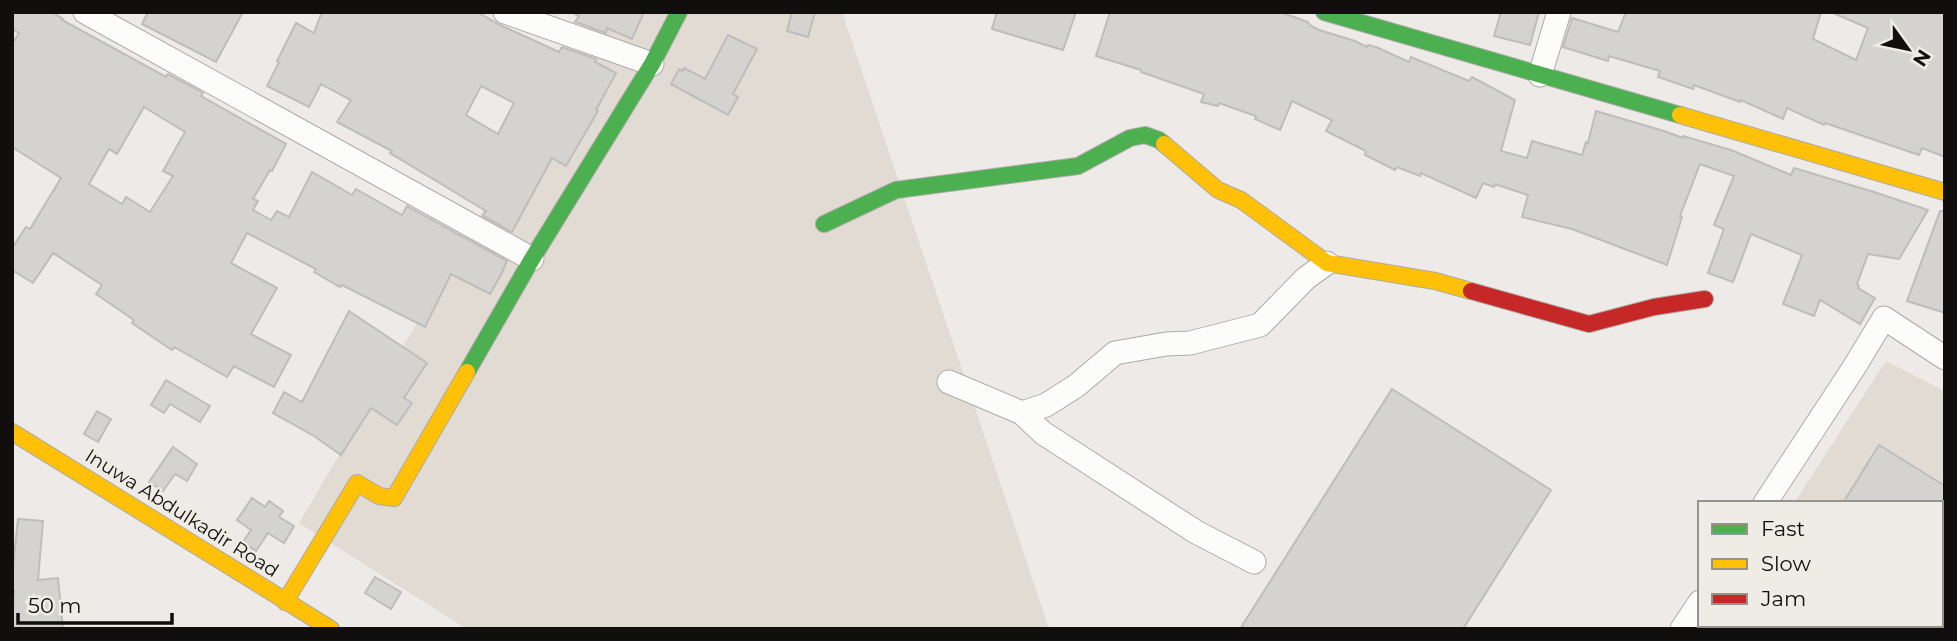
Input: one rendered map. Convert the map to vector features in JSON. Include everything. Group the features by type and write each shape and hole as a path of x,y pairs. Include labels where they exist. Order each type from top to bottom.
{"street":[{"path":"85,12 531,259"},
{"path":"505,12 652,64"},
{"path":"285,602 357,483 381,497 394,498 531,259 652,64 680,12"},
{"path":"1324,12 1945,192"},
{"path":"1540,75 1559,12"},
{"path":"824,224 897,190 1078,166 1130,138 1145,135 1159,140 1218,190 1241,200 1327,263 1435,281 1589,324 1654,307 1705,299"},
{"path":"1022,413 1046,405 1076,386 1115,353 1166,344 1190,343 1260,325 1306,278 1327,263"},
{"path":"1766,501 1884,318 1945,358"},
{"path":"949,382 1022,413 1043,433 1196,532 1254,562"},
{"name":"Inuwa Abdulkadir Road","path":"12,432 331,629"},
{"path":"1682,629 1698,606"}],"shaded area":[{"path":"600,12 842,12 1049,629 467,629 299,523"},
{"path":"1886,361 1945,391 1945,629 1712,629 1943,627 1943,501 1795,501"}],"building":[{"path":"12,12 52,12 166,77 168,74 198,90 203,93 201,96 286,144 253,199 258,201 253,210 271,220 277,211 289,217 312,172 352,195 356,189 402,215 407,206 507,261 501,275 490,294 451,274 425,327 342,285 340,287 314,272 316,269 247,233 231,263 277,288 251,334 291,355 274,387 234,366 227,377 174,347 172,350 96,294 102,285 53,253 33,283 12,270 12,248 26,227 30,229 61,178 12,147 12,44 19,33 12,29","holes":["144,107 185,132 163,171 173,176 150,212 126,197 122,204 89,184 109,149 117,154"]},
{"path":"148,12 243,12 216,62 142,24"},
{"path":"322,12 477,12 559,52 562,47 596,59 595,62 616,73 596,110 598,111 566,166 552,158 512,232 483,216 486,211 390,153 392,151 337,122 351,100 321,84 309,107 267,86 296,23 314,33","holes":["481,86 514,103 498,134 466,115"]},
{"path":"571,12 644,12 632,39 607,28 606,33 575,22 579,16"},
{"path":"792,12 815,12 808,37 787,31"},
{"path":"997,12 1076,12 1063,50 992,29"},
{"path":"1110,12 1280,12 1308,22 1319,30 1367,47 1376,47 1409,62 1411,57 1469,81 1472,77 1515,100 1501,151 1527,158 1532,141 1582,155 1596,111 1731,150 1791,175 1794,168 1928,210 1899,259 1868,254 1857,284 1858,288 1875,298 1860,324 1820,300 1814,316 1783,304 1802,255 1751,234 1733,282 1708,273 1724,229 1714,225 1734,176 1700,164 1680,216 1682,217 1667,265 1572,229 1522,217 1528,195 1495,184 1494,187 1483,183 1476,198 1421,173 1420,176 1397,167 1395,170 1365,155 1366,151 1326,131 1332,120 1292,101 1280,130 1255,119 1256,116 1219,103 1218,106 1201,102 1204,94 1096,56"},
{"path":"1501,12 1539,12 1530,45 1494,36"},
{"path":"1626,12 1821,12 1813,39 1856,60 1868,28 1831,12 1945,12 1945,157 1922,148 1919,155 1825,123 1824,125 1787,108 1783,119 1741,100 1740,102 1694,85 1693,89 1658,77 1660,71 1609,56 1608,61 1563,47 1572,18 1618,32"},
{"path":"728,35 757,49 733,94 738,97 728,115 671,84 679,69 683,71 684,68 705,79"},
{"path":"1940,211 1945,211 1945,313 1907,301"},
{"path":"349,311 427,363 404,398 412,403 397,425 371,408 341,455 273,413 284,392 302,402"},
{"path":"166,380 210,406 200,422 170,404 164,413 151,405"},
{"path":"1392,389 1551,490 1463,629 1240,629"},
{"path":"97,411 111,419 98,442 84,434"},
{"path":"1879,445 1945,486 1945,503 1844,501"},
{"path":"173,447 197,464 187,481 175,474 163,491 149,482"},
{"path":"252,498 265,507 269,501 283,511 279,517 294,526 284,543 268,533 256,551 243,542 251,530 237,520"},
{"path":"18,519 43,521 38,580 58,578 63,629 12,629 12,576"},
{"path":"375,577 401,592 391,609 365,593"}],"traffic: fast":[{"path":"467,372 532,259 652,64 679,12"},
{"path":"1324,12 1680,115"},
{"path":"824,224 896,190 1078,166 1130,138 1145,135 1164,144"}],"traffic: slow":[{"path":"1680,115 1945,192"},
{"path":"1164,144 1218,190 1241,200 1327,263 1435,281 1471,291"},
{"path":"285,602 357,483 379,496 394,498 467,372"},
{"path":"12,432 331,629"}],"traffic: jam":[{"path":"1471,291 1589,324 1654,307 1705,299"}]}
